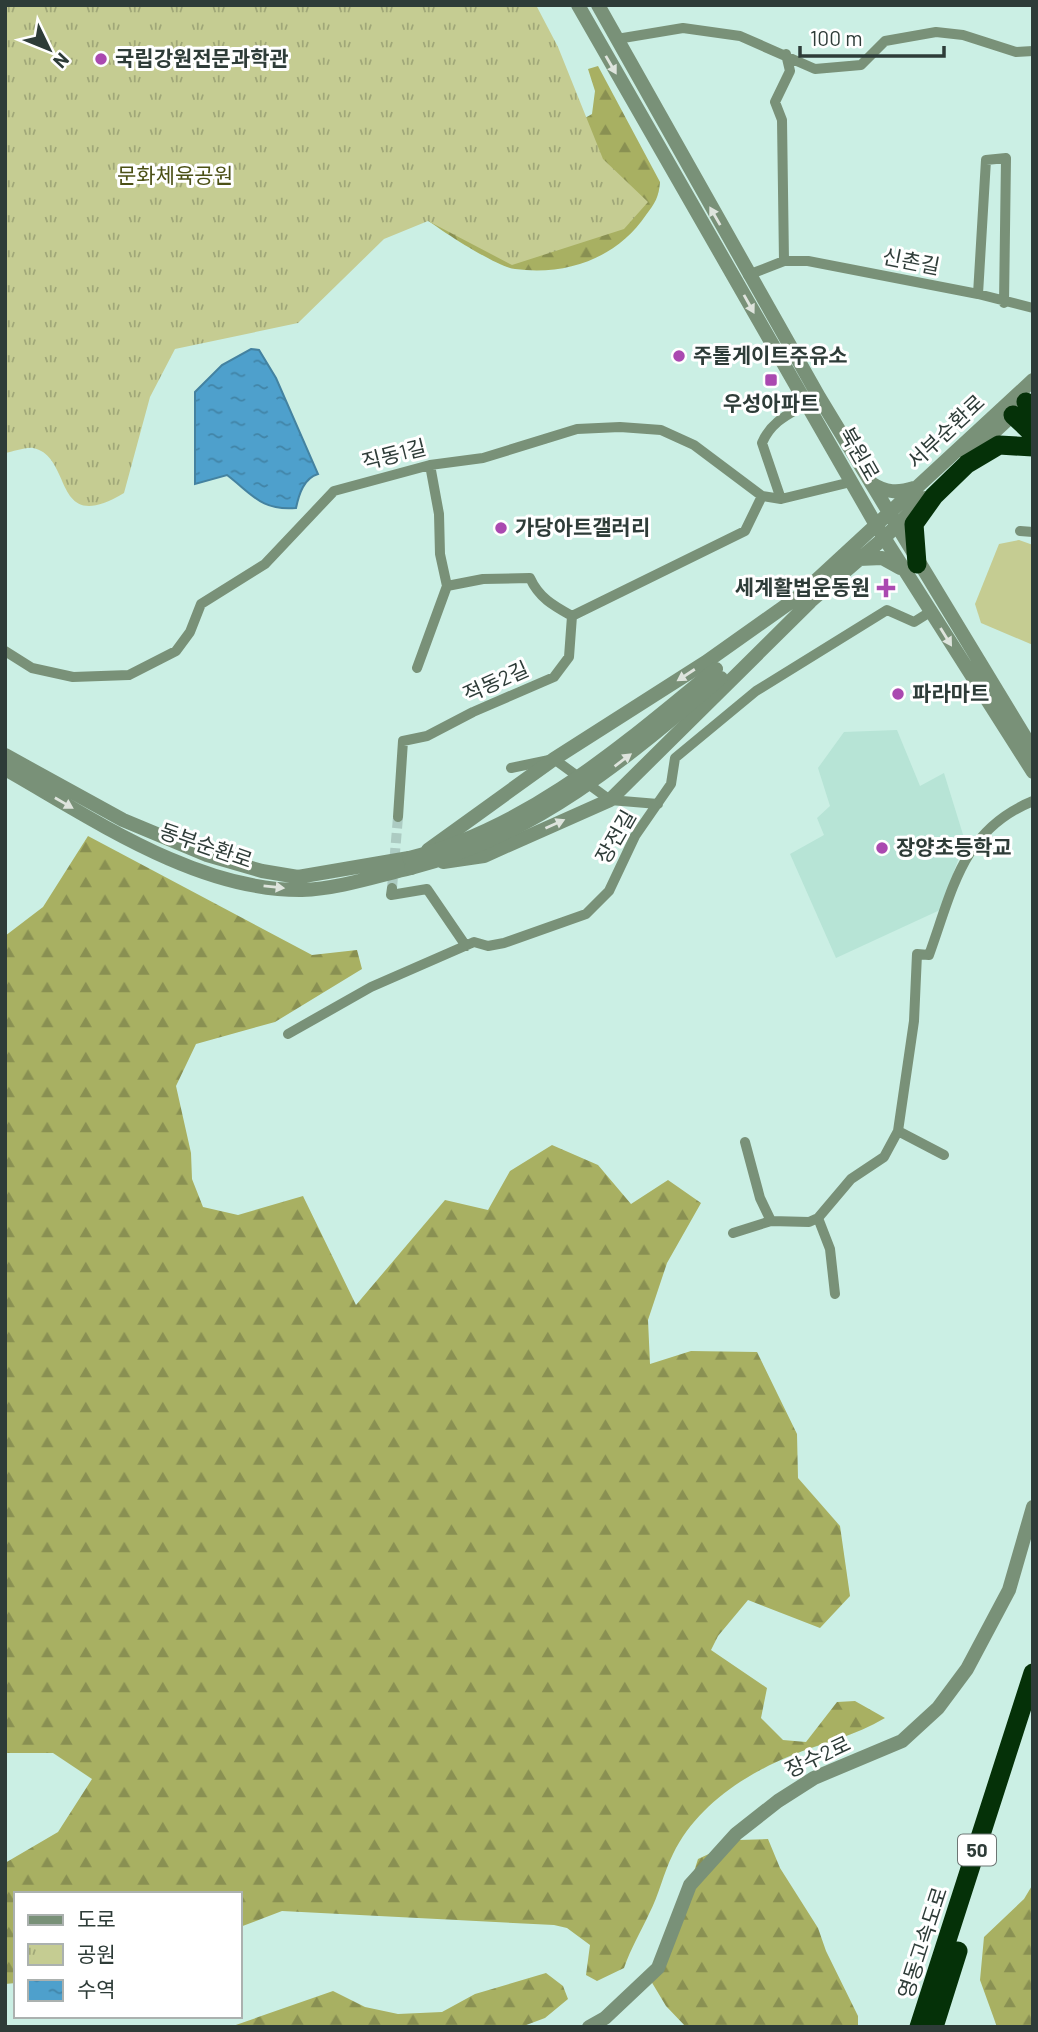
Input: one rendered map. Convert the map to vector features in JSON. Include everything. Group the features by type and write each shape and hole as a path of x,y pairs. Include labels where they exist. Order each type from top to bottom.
{"highway":[{"path":"1021,404 1033,434"},
{"path":"912,568 914,524 930,489 963,464 999,445 1033,447"},
{"name":"영동고속도로","path":"919,2027 1033,1673"},
{"name":"영동고속도로","path":"934,2027 1033,1716"}],"street":[{"name":"북원로","path":"578,5 743,278 813,401 854,488 880,531 912,568 1033,750"},
{"name":"북원로","path":"597,5 743,278"},
{"path":"617,39 683,28 740,36 815,69 861,65 885,41 936,32 963,35 1016,52 1033,51"},
{"path":"784,261 782,120 775,102 790,71 786,54"},
{"path":"978,294 986,160 1006,158 1004,303"},
{"name":"신촌길","path":"743,278 784,261 808,261 978,294 1031,308"},
{"name":"서부순환로","path":"963,464 1021,404 1033,380"},
{"name":"북원로","path":"813,401 869,482 892,521 930,612 1033,772"},
{"path":"780,499 762,443 768,430 778,420 813,401"},
{"name":"서부순환로","path":"880,531 930,489 1021,404"},
{"name":"직동1길","path":"5,650 19,662 32,668 73,677 128,676 176,651 190,632 201,604 265,564 334,491 430,464 483,458 577,429 620,427 661,430 694,445 762,496 780,499 854,488"},
{"path":"416,668 447,586 440,554 439,514 430,464"},
{"path":"869,482 882,490 893,492 930,489"},
{"path":"854,488 863,517 856,553"},
{"path":"447,586 483,579 530,579 536,592 572,616 745,531 762,496"},
{"path":"414,862 464,852 540,817 646,742 719,673 880,531"},
{"path":"1020,531 1033,532"},
{"path":"856,553 912,568"},
{"path":"414,862 554,759 806,598"},
{"path":"414,862 484,856 610,800 806,598"},
{"name":"장전길","path":"288,1034 370,987 474,942 488,946 504,943 586,914 609,891 635,836 671,784 675,758 756,691 887,610 914,622 930,612"},
{"name":"적동2길","path":"398,817 403,741 427,736 473,712 554,677 569,657 572,616"},
{"name":"동부순환로","path":"5,755 123,820 207,855 262,871 298,877 414,862"},
{"path":"511,768 554,759 610,800 658,804"},
{"name":"동부순환로","path":"5,769 156,853 232,880 304,890 414,862"},
{"path":"733,1233 771,1221 809,1222 818,1218 852,1178 884,1157 898,1131 915,1021 917,954 929,955 966,854 1009,811 1033,801"},
{"path":"392,888 391,895 427,889 466,946"},
{"path":"898,1131 944,1155"},
{"path":"745,1142 760,1198 771,1221"},
{"path":"818,1218 830,1249 835,1294"},
{"name":"장수2로","path":"589,2027 605,2018 658,1968 691,1885 736,1834 778,1801 814,1778 902,1741 938,1708 967,1669 1009,1590 1033,1507"}],"shaded area":[{"name":"장양초등학교","path":"897,730 920,786 944,773 965,841 940,910 836,958 790,854 824,835 817,818 830,806 818,768 844,732"}],"green space":[{"name":"문화체육공원","path":"5,5 536,5 558,47 603,159 648,202 624,229 512,265 428,221 384,239 298,323 175,349 150,397 124,493 101,504 85,506 74,500 66,490 46,454 33,448 5,453"},
{"path":"598,66 660,182 658,196 652,207 621,243 589,261 572,266 553,270 515,269 480,254 418,213 592,114 595,91 588,69"},
{"path":"1019,540 1033,545 1033,645 981,623 975,604 999,544"},
{"path":"88,836 312,955 357,950 362,969 275,1022 196,1044 176,1086 191,1153 192,1179 203,1207 238,1215 303,1196 356,1305 445,1200 488,1210 510,1171 552,1145 598,1165 631,1204 668,1180 701,1203 667,1263 648,1320 650,1364 691,1351 757,1352 797,1434 798,1478 840,1526 850,1596 820,1628 748,1600 718,1636 711,1650 767,1688 761,1718 783,1740 806,1742 837,1702 855,1701 885,1718 862,1730 772,1764 738,1783 707,1808 694,1822 673,1854 624,1968 597,1981 586,1975 590,1945 567,1928 554,1925 282,1911 242,1926 242,1892 14,1892 14,1983 5,1984 5,1863 58,1832 92,1779 53,1753 5,1753 5,936 43,907"},
{"path":"768,1839 780,1868 818,1928 826,1951 858,2016 858,2027 686,2027 666,2006 648,1976 684,1903 698,1859 739,1840"},
{"path":"1033,1884 1033,2027 997,2027 980,1980 984,1937 1024,1899"},
{"path":"546,1973 563,1986 568,1999 545,2018 521,2027 230,2027 333,1991 365,2007 398,2014 442,2012 475,1994"}],"water":[{"path":"251,349 259,350 276,378 318,474 306,483 296,508 265,504 227,475 195,484 195,392 222,365"}],"tunnel":[{"path":"392,888 398,817"}],"place":[{"name":"국립강원전문과학관","path":"101,59"},
{"name":"주톨게이트주유소","path":"679,356"},
{"name":"우성아파트","path":"771,380"},
{"name":"가당아트갤러리","path":"501,528"},
{"name":"세계활법운동원","path":"886,588"},
{"name":"파라마트","path":"898,694"},
{"name":"장양초등학교","path":"882,848"}]}
